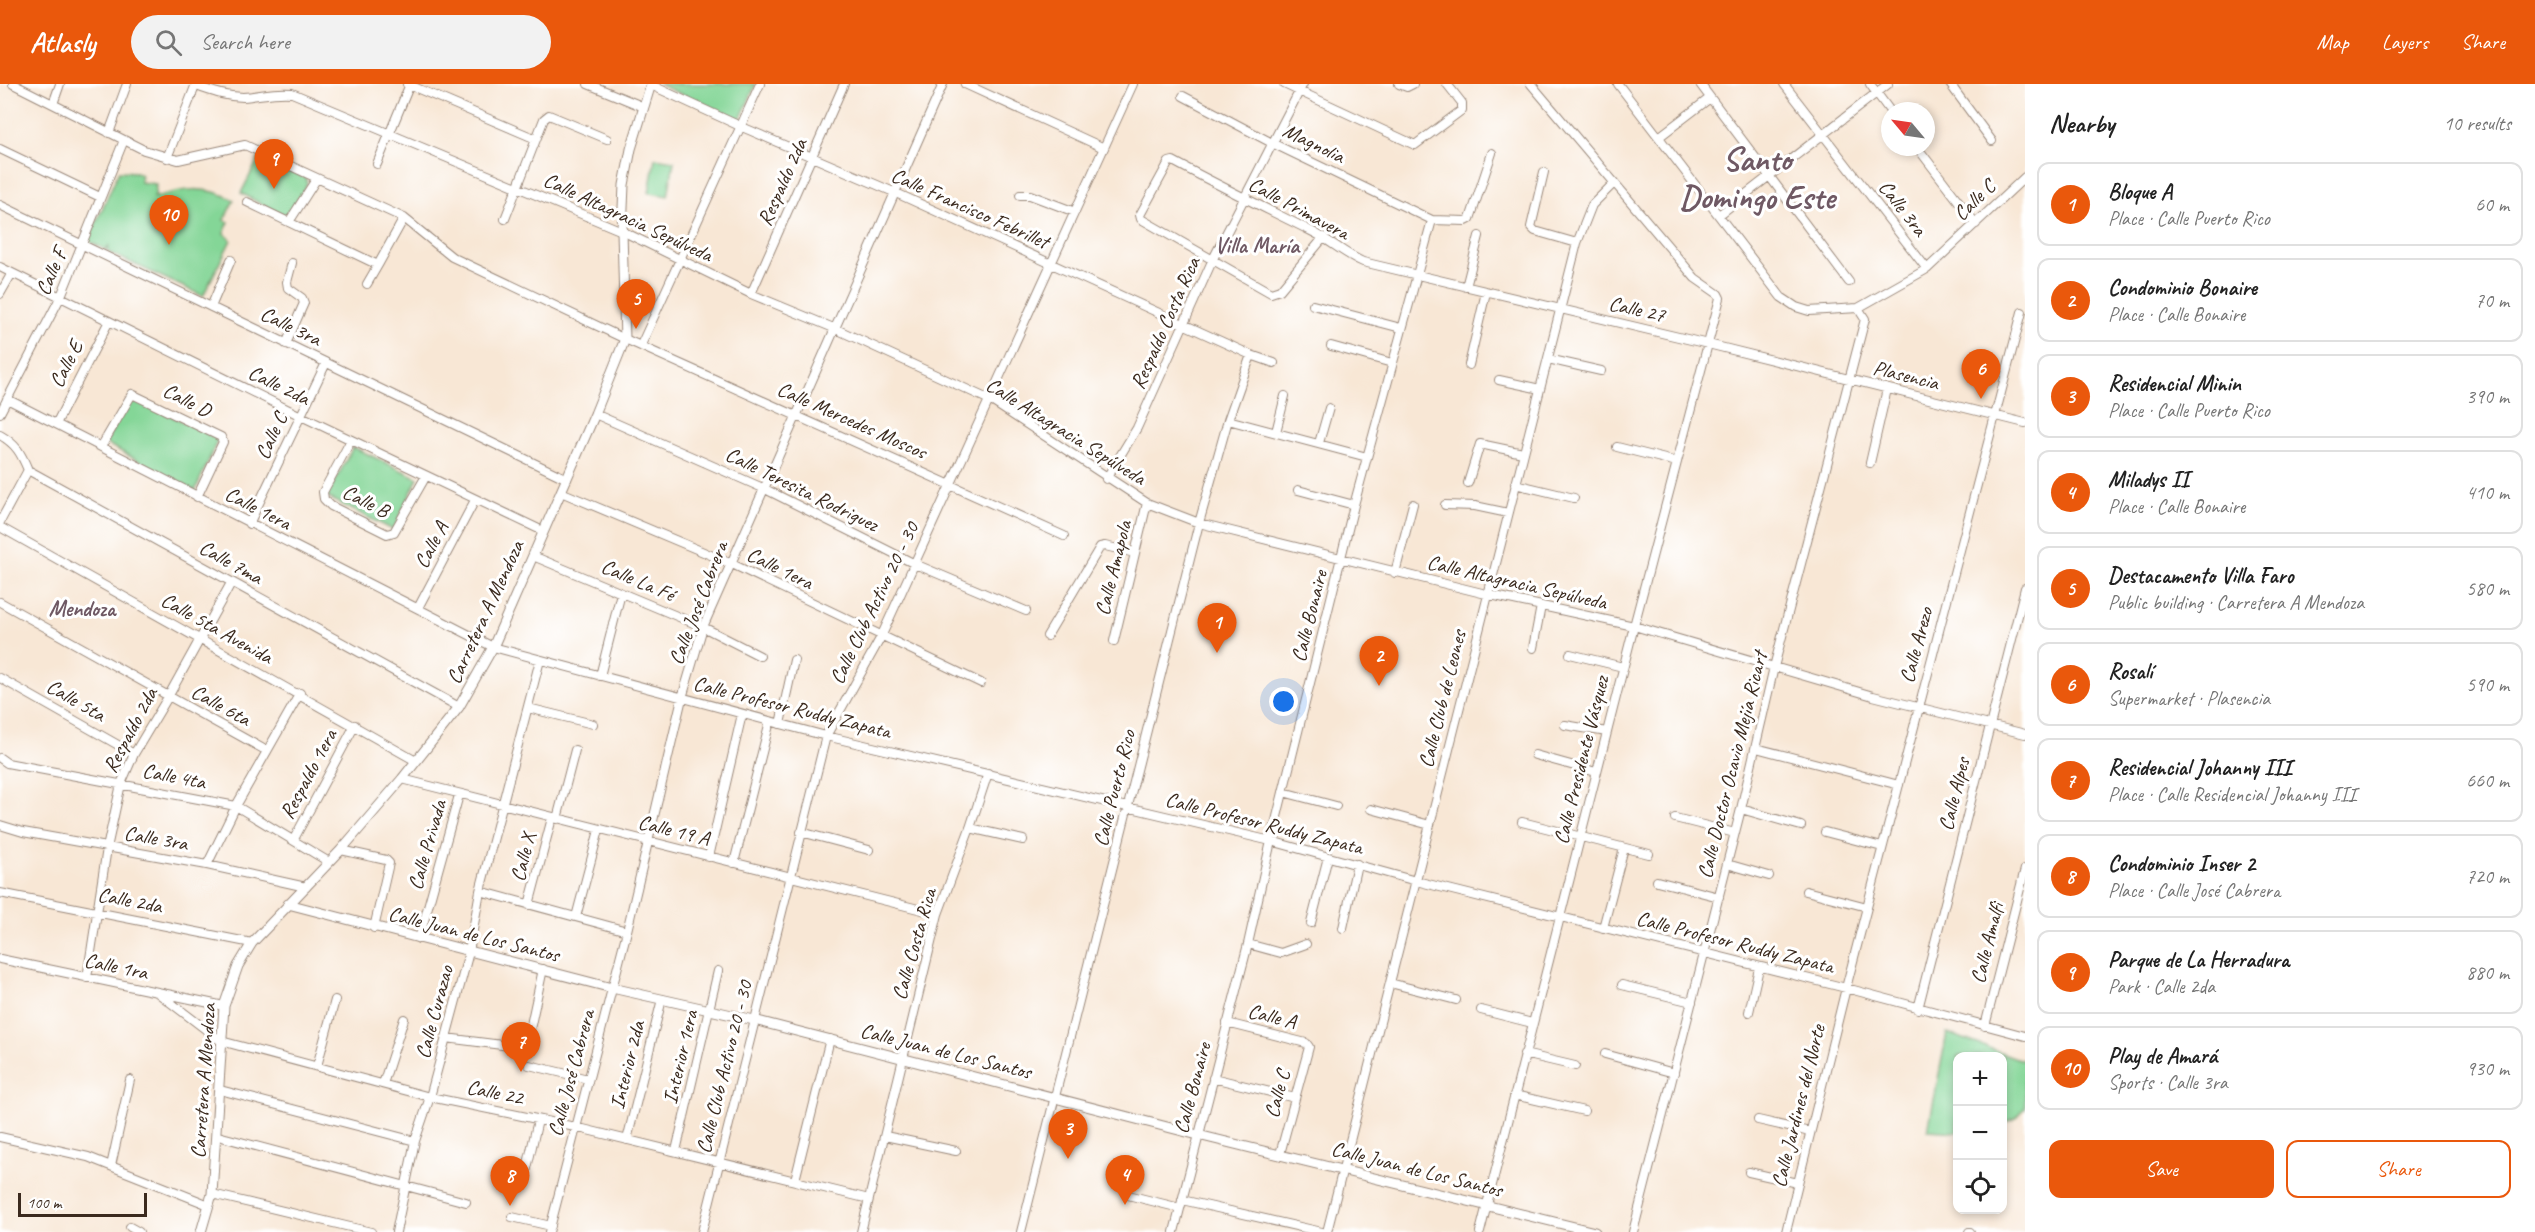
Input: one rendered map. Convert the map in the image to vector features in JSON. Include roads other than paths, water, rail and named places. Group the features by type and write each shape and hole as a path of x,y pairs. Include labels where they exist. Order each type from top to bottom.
{"street":[{"path":"13,84 124,141 167,158 196,85"},
{"path":"53,104 60,84"},
{"path":"109,133 127,84"},
{"path":"377,164 409,84 536,139"},
{"path":"588,84 644,107"},
{"path":"642,345 760,84"},
{"name":"Respaldo 2da","path":"751,294 844,84"},
{"name":"Calle José Cabrera","path":"550,1229 627,931 682,698 703,627 799,416 944,84"},
{"path":"965,84 1104,148"},
{"name":"Calle Club Activo 20 - 30","path":"702,1232 826,736 881,637 1133,84"},
{"path":"1284,84 1301,88 1415,145 1462,110 1463,107 1447,84"},
{"path":"1399,84 1407,87 1413,84"},
{"path":"1531,84 1613,184"},
{"path":"1618,84 1781,297 1796,307 1809,311 1858,308"},
{"path":"1700,84 1849,282"},
{"name":"Calle 3ra","path":"1784,84 1927,269"},
{"path":"1870,84 1883,102"},
{"path":"1719,215 1888,84"},
{"path":"1950,84 1992,141"},
{"name":"Calle Altagracia Sepúlveda","path":"196,85 224,95 241,97 280,92 292,93 621,231 751,294 836,329 990,400 1147,503 1199,524 1395,573 1634,626 1919,708 2025,734"},
{"name":"Carretera A Mendoza","path":"201,1232 212,1194 218,1136 224,1006 238,966 252,943 341,850 402,780 459,707 493,647 595,414 625,339 621,231 627,166 651,85"},
{"name":"Calle Francisco Febrillet","path":"651,85 896,193 1251,355 1274,363"},
{"name":"Respaldo Costa Rica","path":"1106,478 1137,428 1213,259 1301,88"},
{"name":"Magnolia","path":"1183,96 1272,143 1432,220"},
{"path":"1659,137 1710,98"},
{"path":"505,219 544,119 549,116 607,140"},
{"name":"Calle F","path":"0,413 61,296 124,141"},
{"name":"Calle Mercedes Moscos","path":"167,158 178,160 245,145 404,218 452,257 625,339 1064,536"},
{"path":"0,148 100,197"},
{"path":"1432,220 1466,221 1470,219 1492,153"},
{"path":"1924,156 1976,224"},
{"name":"Calle Primavera","path":"1213,259 1140,217 1171,160 1243,199 1324,237 1363,262 1416,275"},
{"path":"1544,172 1531,228 1577,243"},
{"name":"Calle C","path":"1858,308 1927,269 2025,177"},
{"path":"290,222 317,178"},
{"name":"Calle Club de Leones","path":"1327,1232 1486,594 1577,243 1592,206 1613,184"},
{"name":"Calle Presidente Vásquez","path":"1480,1232 1596,772 1720,298 1718,294 1695,278 1613,184"},
{"path":"1020,195 1030,195 1075,212"},
{"path":"247,202 378,265"},
{"name":"Calle 3ra","path":"0,205 567,478"},
{"path":"367,284 404,218"},
{"name":"Calle Bonaire","path":"1174,1232 1248,944 1271,841 1354,505 1432,220"},
{"path":"1466,287 1479,236"},
{"path":"1213,259 1271,293 1276,292 1324,237"},
{"path":"211,307 231,260"},
{"path":"286,344 304,303 302,298 288,288 287,282 292,263"},
{"name":"Calle 2da","path":"0,267 301,416 543,531"},
{"path":"0,294 12,273"},
{"name":"Calle 27","path":"1416,275 1708,344 1848,380"},
{"path":"1469,365 1486,292"},
{"path":"1313,305 1401,328"},
{"name":"Calle Doctor Ocavio Mejía Ricart","path":"1633,1232 1741,809 1774,667 1865,319 1858,308"},
{"name":"Calle Arezo","path":"1846,988 2022,312"},
{"name":"Calle E","path":"56,424 109,321"},
{"path":"1331,346 1392,363"},
{"name":"Calle Puerto Rico","path":"1021,1232 1199,524 1228,420 1251,355"},
{"path":"1548,359 1601,371"},
{"name":"Calle C","path":"249,524 326,363"},
{"path":"1499,380 1540,389"},
{"name":"Plasencia","path":"1848,380 2025,423"},
{"path":"1869,463 1887,389"},
{"name":"Calle D","path":"101,447 132,394 221,437 223,442 198,498"},
{"path":"1276,432 1285,396"},
{"name":"Calle 1era","path":"7,399 493,647"},
{"path":"1319,443 1329,408"},
{"name":"Calle Teresita Rodriguez","path":"595,414 765,489 915,564 1026,611"},
{"path":"1228,420 1368,457"},
{"path":"0,435 11,441 21,453 28,470 0,522"},
{"name":"Calle B","path":"351,440 323,492 324,499 331,506 387,534 394,532 399,525 426,476"},
{"path":"1468,483 1480,444 1523,453"},
{"path":"1617,447 1677,462"},
{"name":"Calle 7ma","path":"28,470 459,707"},
{"path":"1515,484 1574,498"},
{"path":"1299,490 1354,505"},
{"name":"Calle 1era","path":"561,492 732,564 981,683"},
{"name":"Calle A","path":"418,608 475,500"},
{"name":"Calle Amapola","path":"1114,641 1147,503"},
{"path":"1395,573 1413,504"},
{"path":"1445,505 1475,506 1508,513"},
{"name":"Calle 5ta Avenida","path":"0,527 200,640 300,693 417,761"},
{"path":"1047,636 1100,547 1105,546 1135,553"},
{"name":"Calle La Fé","path":"533,556 703,627 760,656"},
{"name":"Respaldo 2da","path":"87,978 107,848 121,784 134,754 231,583"},
{"name":"Calle Alpes","path":"1918,1009 2025,588"},
{"path":"600,676 621,593"},
{"name":"Calle 6ta","path":"0,603 267,751"},
{"path":"1533,648 1541,606"},
{"name":"Calle Profesor Ruddy Zapata","path":"493,647 826,736 1271,841 1416,881 1846,988 2025,1036"},
{"path":"1570,654 1623,667"},
{"name":"Calle Curazao","path":"396,1232 415,1141 430,1097 469,952 480,891 540,660"},
{"path":"780,724 794,660"},
{"name":"Calle 5ta","path":"0,678 134,754"},
{"path":"207,865 236,806 300,693"},
{"path":"528,708 593,724"},
{"path":"709,857 741,714"},
{"path":"734,863 770,721"},
{"name":"Respaldo 1era","path":"294,839 355,725"},
{"path":"1565,725 1607,732"},
{"path":"1756,748 1899,785"},
{"name":"Calle X","path":"530,905 575,750"},
{"path":"1535,755 1596,772"},
{"name":"Calle 4ta","path":"0,758 7,763 236,806 329,862"},
{"name":"Calle Costa Rica","path":"861,1232 938,914 970,828 987,773"},
{"name":"Calle 19 A","path":"402,780 938,914"},
{"path":"1283,792 1336,806"},
{"name":"Calle Privada","path":"419,939 459,795"},
{"path":"1371,809 1430,825"},
{"path":"1741,809 1801,826"},
{"path":"1675,818 1735,832"},
{"path":"1522,822 1649,854"},
{"name":"Calle 3ra","path":"0,825 23,832 207,865 306,887"},
{"path":"970,828 1023,840"},
{"path":"576,917 598,830"},
{"path":"801,832 869,850"},
{"path":"1825,832 1882,847"},
{"path":"1603,928 1624,848"},
{"path":"341,850 386,860 388,863 374,928"},
{"path":"1311,923 1328,857"},
{"path":"1343,928 1357,864"},
{"path":"1727,864 1769,876"},
{"name":"Calle Amalfi","path":"1984,1026 2025,869"},
{"path":"1657,881 1719,897"},
{"path":"480,891 627,931"},
{"path":"1806,891 1867,907"},
{"name":"Calle 2da","path":"0,892 252,943"},
{"name":"Calle Juan de Los Santos","path":"288,904 612,988 754,1020 1198,1135 1595,1232"},
{"path":"1248,944 1281,953 1306,944"},
{"name":"Calle 1ra","path":"0,959 224,1006"},
{"path":"1749,1012 1760,968"},
{"path":"529,1034 543,969"},
{"name":"Interior 1era","path":"676,1151 718,971"},
{"path":"1390,983 1456,1000"},
{"path":"1622,985 1692,1002"},
{"name":"Calle Jardines del Norte","path":"1785,1232 1846,988"},
{"path":"159,993 221,1041"},
{"name":"Interior 2da","path":"627,1140 662,999"},
{"path":"317,1066 335,1000"},
{"path":"1481,1010 1532,1023"},
{"path":"383,1084 404,1019"},
{"name":"Calle A","path":"1227,1023 1308,1044"},
{"path":"446,1038 510,1046"},
{"path":"795,1180 830,1039"},
{"name":"Calle 22","path":"221,1041 430,1097 575,1127 869,1199"},
{"name":"Calle C","path":"1280,1154 1308,1044"},
{"path":"1524,1054 1575,1066"},
{"path":"1605,1054 1674,1073"},
{"path":"529,1065 588,1079"},
{"path":"1213,1077 1295,1098"},
{"path":"111,1166 130,1080"},
{"path":"220,1090 415,1141"},
{"path":"1514,1095 1584,1111"},
{"path":"525,1177 538,1119"},
{"path":"1758,1120 1810,1132"},
{"path":"218,1136 466,1202"},
{"path":"885,1136 956,1151"},
{"path":"0,1137 88,1157 209,1205"},
{"path":"1749,1172 1798,1183"},
{"path":"212,1194 342,1228 371,1232"},
{"path":"1128,1195 1322,1232"},
{"path":"512,1216 550,1229"},
{"path":"130,1227 139,1232"}],"place":[{"name":"Parque de La Herradura","path":"274,189"},
{"name":"Play de Amará","path":"169,245"},
{"name":"Destacamento Villa Faro","path":"636,329"},
{"name":"Rosalí","path":"1981,399"},
{"name":"Bloque A","path":"1217,653"},
{"name":"Condominio Bonaire","path":"1379,686"},
{"name":"Residencial Johanny III","path":"521,1072"},
{"name":"Residencial Minin","path":"1068,1159"},
{"name":"Miladys II","path":"1125,1205"},
{"name":"Condominio Inser 2","path":"510,1206"}],"district":[{"name":"Santo Domingo Este","path":"1757,177"},
{"name":"Villa María","path":"1257,245"},
{"name":"Mendoza","path":"82,608"}]}
